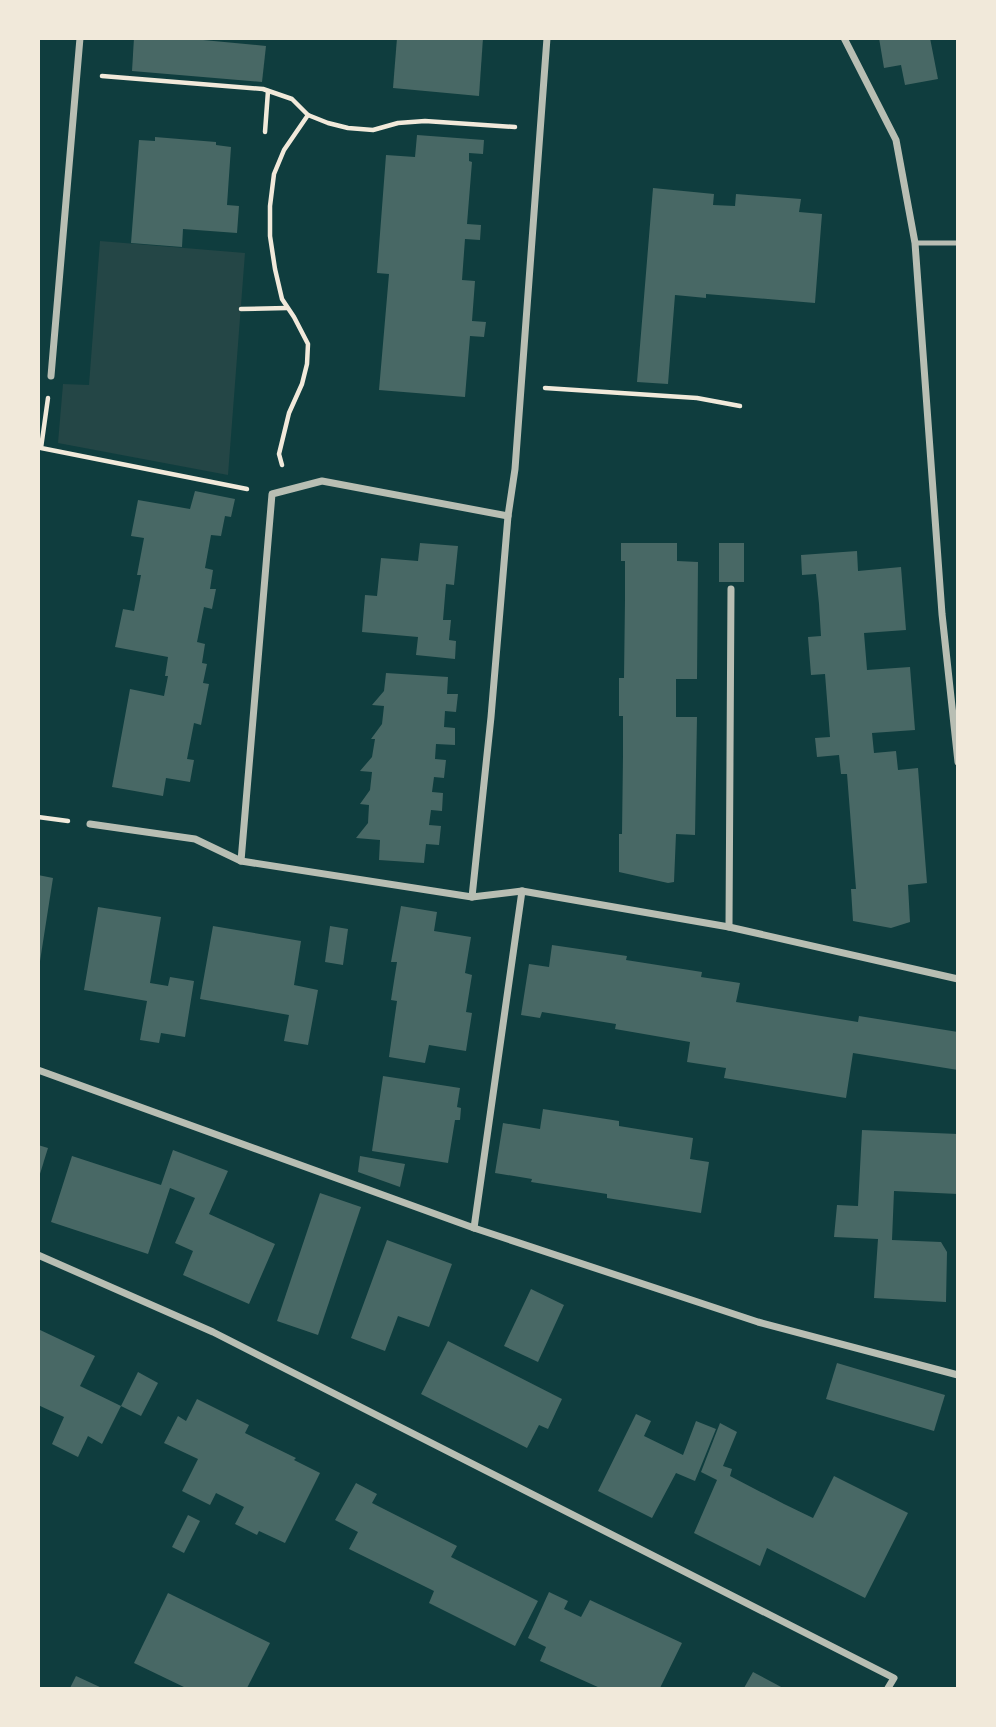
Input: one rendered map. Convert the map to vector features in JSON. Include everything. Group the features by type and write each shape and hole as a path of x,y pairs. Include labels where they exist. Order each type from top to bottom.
{"street":[{"path":"51,376 80,38"},
{"path":"472,897 508,516 515,469 547,38"},
{"path":"844,38 896,140 915,243 942,614 957,762"},
{"path":"241,862 272,494 322,481 508,516"},
{"path":"729,927 731,589"},
{"path":"90,824 194,839 241,862 472,897 522,891 729,927 957,979"},
{"path":"474,1228 522,891"},
{"path":"38,1070 474,1228 758,1322 957,1375"},
{"path":"38,1255 213,1332 894,1678 888,1689"}],"lane":[{"path":"915,243 957,243"}],"path":[{"path":"77,74 268,90 292,99 308,115 348,128 373,130 398,123 425,121 541,128"},
{"path":"265,132 268,90"},
{"path":"289,489 279,454 289,413 302,384 308,344 282,299 270,236 270,206 274,174 284,150 308,115"},
{"path":"241,310 288,308"},
{"path":"51,376 40,448 272,494"},
{"path":"521,387 697,398 740,406"}],"shaded area":[{"path":"100,241 245,253 228,475 58,443 63,384 89,385"}],"building":[{"path":"134,38 182,38 266,46 262,82 132,71"},
{"path":"397,38 483,38 479,96 393,88"},
{"path":"879,38 930,38 938,79 905,85 901,65 884,68"},
{"path":"417,135 484,140 483,154 469,153 469,161 472,162 467,224 481,225 480,240 465,239 462,280 475,281 472,321 486,322 484,337 470,336 465,397 379,390 389,274 377,273 386,155 415,157"},
{"path":"155,137 216,142 216,145 231,147 227,205 239,206 237,233 183,229 182,247 131,243 139,140 155,141"},
{"path":"653,188 714,194 713,205 735,206 736,194 801,199 799,212 822,214 815,303 706,294 706,298 675,295 668,384 637,382"},
{"path":"195,491 235,499 231,517 225,516 221,536 211,535 205,568 213,570 210,589 216,589 212,609 204,607 197,642 205,644 202,663 207,664 203,683 209,684 201,725 194,723 187,759 194,760 190,782 166,778 163,796 112,787 130,689 164,696 168,676 165,676 168,657 115,647 123,609 134,611 141,575 137,575 144,538 131,536 138,500 190,509"},
{"path":"420,543 458,546 454,585 446,584 443,620 451,620 449,640 456,641 455,659 416,655 418,637 362,632 365,595 377,596 381,558 418,561"},
{"path":"621,543 677,543 677,561 698,562 697,679 676,679 676,717 697,717 695,835 676,834 674,882 668,883 619,872 623,716 619,716 619,678 624,678 625,600 625,561 621,561"},
{"path":"719,543 744,543 744,582 719,582"},
{"path":"857,551 858,571 901,567 906,630 864,633 867,670 910,667 915,730 872,733 874,753 896,751 898,770 918,768 927,883 908,885 910,922 891,928 853,921 851,889 856,889 847,774 841,774 839,755 817,757 815,738 830,737 825,674 811,675 808,637 821,636 816,574 802,575 801,555"},
{"path":"386,673 448,677 447,694 458,694 456,712 445,711 444,727 455,728 455,745 436,744 435,759 446,760 444,778 434,777 432,792 443,793 442,811 431,810 429,825 441,826 439,845 426,844 424,863 379,860 380,840 356,838 368,823 369,805 360,804 370,790 372,772 360,771 372,757 375,739 371,739 382,724 384,706 372,705 384,691"},
{"path":"38,875 53,878 40,961 38,961"},
{"path":"401,906 437,912 434,931 471,937 465,973 472,975 466,1012 472,1013 466,1051 429,1045 425,1063 389,1057 397,1001 391,1000 397,962 391,962"},
{"path":"98,907 161,917 150,983 168,986 170,977 194,981 185,1037 161,1033 159,1043 140,1040 147,1001 84,990"},
{"path":"213,926 301,941 294,985 318,990 308,1045 284,1041 289,1015 200,999"},
{"path":"330,926 348,929 343,965 325,962"},
{"path":"552,945 627,956 626,960 702,972 701,977 740,983 736,1002 858,1022 859,1016 958,1032 958,1070 853,1053 846,1098 724,1078 726,1068 687,1062 690,1042 615,1029 616,1024 542,1012 540,1018 521,1015 529,964 549,967"},
{"path":"383,1076 460,1088 457,1107 461,1108 460,1120 455,1120 448,1163 372,1151"},
{"path":"543,1109 619,1121 619,1126 693,1138 690,1159 709,1162 701,1213 607,1198 607,1194 531,1182 532,1179 495,1173 503,1123 540,1129"},
{"path":"862,1130 958,1134 958,1194 894,1191 892,1240 941,1242 947,1252 946,1302 874,1298 878,1239 834,1237 837,1205 858,1206"},
{"path":"38,1145 48,1148 39,1177 38,1177"},
{"path":"173,1150 228,1171 209,1214 275,1244 249,1304 183,1275 193,1251 175,1243 195,1198 170,1188 148,1254 51,1222 72,1156 161,1185"},
{"path":"360,1156 405,1164 400,1187 358,1172"},
{"path":"320,1193 361,1207 318,1335 277,1321"},
{"path":"387,1240 452,1264 429,1327 398,1316 385,1351 351,1338"},
{"path":"531,1289 564,1305 538,1362 504,1346"},
{"path":"38,1329 95,1356 80,1386 121,1406 102,1444 88,1436 78,1457 52,1444 64,1417 38,1405"},
{"path":"448,1341 562,1399 548,1429 539,1425 527,1448 421,1394"},
{"path":"837,1363 945,1395 934,1431 826,1399"},
{"path":"138,1372 158,1383 141,1416 121,1406"},
{"path":"197,1399 249,1425 245,1433 320,1473 285,1543 259,1531 257,1535 235,1524 244,1507 216,1493 210,1505 182,1491 198,1459 164,1443 178,1416 186,1421"},
{"path":"636,1414 651,1421 644,1436 683,1455 696,1421 716,1429 695,1481 676,1473 652,1518 598,1491"},
{"path":"720,1423 737,1432 723,1466 732,1469 730,1476 813,1518 834,1476 908,1513 865,1598 767,1548 760,1566 694,1533 717,1480 701,1472"},
{"path":"356,1483 377,1494 372,1503 457,1546 451,1557 538,1601 515,1646 429,1603 434,1591 349,1549 358,1532 335,1520"},
{"path":"188,1515 200,1521 184,1553 172,1547"},
{"path":"549,1592 568,1601 564,1609 581,1617 590,1600 682,1643 660,1688 600,1688 540,1661 546,1647 528,1638"},
{"path":"168,1593 270,1643 247,1688 186,1688 134,1663"},
{"path":"753,1672 783,1688 744,1688"},
{"path":"76,1676 102,1688 70,1688"}]}
